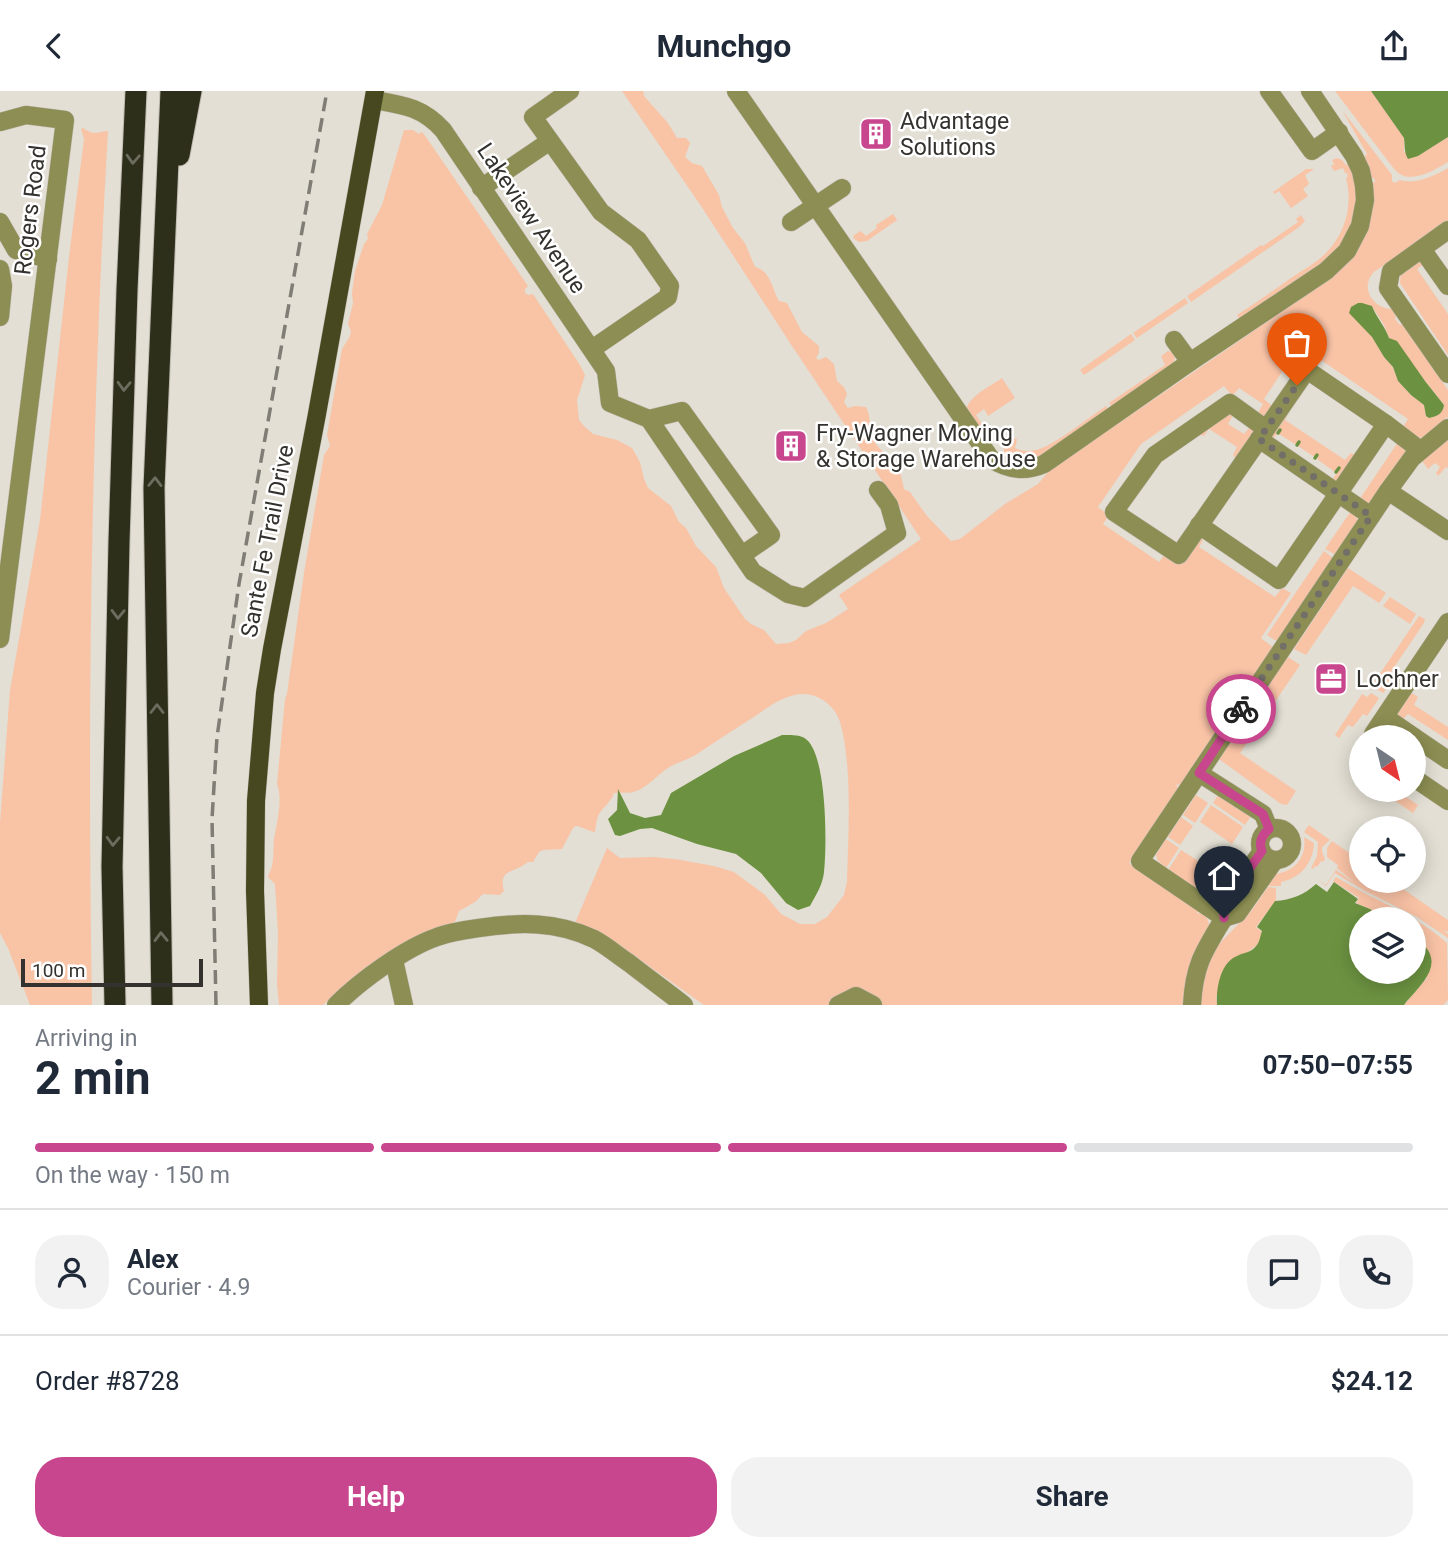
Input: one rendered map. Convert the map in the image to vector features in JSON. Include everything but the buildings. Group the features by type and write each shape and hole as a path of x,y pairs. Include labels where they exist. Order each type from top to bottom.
{"highway":[{"path":"115,1005 112,867 120,504 136,91"},
{"path":"162,1005 154,488 171,91"},
{"path":"164,236 191,91"}],"main road":[{"name":"Sante Fe Trail Drive","path":"259,1005 255,891 256,801 265,693 374,95"}],"street":[{"path":"570,91 533,117 601,212 638,240 670,286 668,297 592,349"},
{"path":"736,91 985,452 991,460 1017,469 1044,464 1326,271 1347,251 1360,226 1365,200 1361,171 1339,132 1310,91"},
{"path":"1269,91 1312,151 1339,132"},
{"name":"Lakeview Avenue","path":"374,95 420,111 433,119 443,130 606,371 610,403 649,419"},
{"name":"Rogers Road","path":"0,122 26,115 65,120 4,573 1,628"},
{"path":"481,188 550,141"},
{"path":"791,222 842,188"},
{"path":"0,222 16,250 48,259"},
{"path":"1448,230 1391,271 1388,288 1448,374"},
{"path":"1422,249 1448,286"},
{"path":"0,261 16,250"},
{"path":"0,269 3,286 0,317"},
{"path":"1174,340 1190,362"},
{"path":"1371,516 1337,495 1262,434 1230,403 1154,454 1114,512 1179,555 1199,525 1262,434 1307,370 1420,450"},
{"path":"742,555 771,535 682,411 649,419 753,572 788,594 805,598 897,533 889,505 878,490"},
{"path":"1199,525 1279,580 1386,424"},
{"path":"1224,918 1140,861 1388,491 1420,450 1448,428"},
{"path":"1388,491 1448,531"},
{"path":"1379,725 1448,622"},
{"path":"1385,717 1397,725"},
{"path":"1426,745 1448,760"},
{"path":"1199,773 1263,814 1269,829"},
{"path":"1426,786 1448,801"},
{"path":"1269,829 1284,830 1292,843 1289,853 1285,856 1269,855 1260,842 1262,837 1269,829"},
{"path":"1192,1005 1196,969 1206,947 1224,918 1237,914 1269,855"},
{"path":"336,1005 354,988 417,946 440,936 524,923 579,933 604,945 684,1005"},
{"path":"394,960 404,1005"},
{"path":"838,1005 856,996 873,1005"}],"shaded area":[{"path":"622,91 643,91 644,96 668,123 677,138 686,138 690,143 685,157 702,166 719,195 733,228 745,243 755,267 765,272 779,301 787,303 802,332 819,346 816,358 819,360 826,357 834,364 837,381 847,394 844,402 848,408 866,407 874,441 896,465 904,489 910,492 927,516 951,541 960,539 1005,504 1038,484 1049,471 1342,268 1358,248 1369,224 1372,183 1375,182 1364,157 1367,154 1342,110 1392,175 1392,181 1395,183 1400,180 1425,179 1448,168 1448,221 1374,272 1368,290 1379,305 1392,309 1395,319 1403,325 1448,390 1448,419 1445,418 1446,420 1425,437 1417,438 1403,427 1408,419 1309,352 1302,360 1293,355 1264,399 1272,406 1265,416 1258,413 1263,404 1239,388 1232,396 1224,386 1141,444 1098,507 1108,517 1103,524 1159,562 1165,554 1182,564 1201,536 1204,538 1199,547 1275,597 1282,588 1291,593 1261,638 1274,648 1181,786 1176,786 1179,788 1177,792 1129,863 1194,907 1198,914 1202,913 1208,920 1209,926 1185,1005 704,1005 612,940 575,923 607,848 620,858 675,859 734,872 765,895 781,914 800,924 815,924 827,917 844,895 847,882 847,760 840,722 833,709 816,696 801,694 775,703 694,756 668,768 640,789 614,793 599,814 595,832 576,826 562,849 543,850 533,862 508,872 503,878 504,891 500,895 483,894 459,911 455,922 420,937 385,957 323,1005 279,1005 275,884 268,877 273,863 279,811 277,784 285,699 324,455 330,446 327,435 342,349 351,331 348,324 353,303 355,271 368,239 367,234 382,205 404,130 413,130 419,134 422,132 426,137 528,286 525,293 533,294 580,365 585,375 577,400 579,420 593,434 617,440 632,448 640,462 648,488 671,506 696,546 716,567 724,588 745,619 764,630 776,644 796,640 806,631 826,623 848,609 839,595 921,539","holes":["1373,308 1389,338 1444,405 1434,417 1426,416 1424,405 1398,381 1393,367 1366,328 1351,315"]},
{"path":"1335,91 1371,91 1404,138 1404,152 1418,156 1448,137 1448,162 1421,175 1409,177 1400,174"},
{"path":"1371,91 1448,91 1448,137 1418,156 1408,159 1404,138"},
{"path":"83,128 93,133 108,131 92,568 92,1005 30,1005 0,933 0,823 10,690 40,520 84,139"},
{"path":"1337,158 1346,165 1350,164 1356,191 1353,217 1343,241 1321,264 1240,320 1237,315 1318,260 1339,236 1346,218 1349,198 1347,173 1343,168 1334,171 1331,166 1334,164 1332,160"},
{"path":"1306,169 1314,169 1305,175 1309,184 1303,189 1308,196 1291,208 1279,191 1275,194 1273,192"},
{"path":"893,214 897,220 867,241 859,242 853,238 861,231 866,236 877,228 876,225"},
{"path":"1301,215 1305,221 1299,227 1191,302 1187,296 1298,222 1296,219"},
{"path":"1419,259 1424,264 1417,269 1448,314 1448,355 1400,283 1401,272"},
{"path":"1185,298 1188,303 1137,338 1133,333"},
{"path":"1358,303 1372,306 1389,338 1397,341 1444,405 1439,414 1429,418 1426,416 1424,405 1398,381 1393,367 1372,337 1349,313 1351,307"},
{"path":"1131,334 1135,340 1084,375 1080,370"},
{"path":"1168,351 1175,357 1173,365 1112,407 1109,403 1165,365 1161,356"},
{"path":"1002,378 1015,398 988,416 984,409 976,415 987,432 984,434 966,411 975,396"},
{"path":"1106,406 1108,409 1045,454 1018,459 1004,452 1005,444 1011,438 1017,439 1015,448 1020,450 1030,451 1043,447"},
{"path":"1290,410 1285,420 1345,460 1351,453 1355,455 1337,482 1332,480 1340,468 1335,472 1318,460 1317,455 1313,456 1298,446 1299,442 1295,444 1279,434 1280,430 1273,439 1268,439"},
{"path":"1229,413 1233,415 1228,424 1244,434 1251,426 1255,430 1235,458 1233,455 1237,447 1209,429 1204,436 1200,435"},
{"path":"1448,437 1448,468 1438,476 1436,473 1440,467 1435,463 1428,469 1422,461"},
{"path":"1398,442 1406,452 1371,503 1359,500"},
{"path":"1351,511 1356,515 1358,524 1336,555 1325,549"},
{"path":"1324,551 1333,558 1278,642 1267,635"},
{"path":"1348,568 1386,593 1379,603 1353,586 1306,655 1294,649"},
{"path":"1390,597 1416,614 1410,624 1383,606"},
{"path":"1419,616 1425,619 1424,623 1388,676 1393,680 1383,693 1374,687 1377,683 1375,681"},
{"path":"1288,657 1300,665 1240,753 1296,791 1287,805 1281,804 1219,759"},
{"path":"1371,693 1379,698 1367,716 1363,714 1355,725 1348,725 1339,738 1335,735 1362,694 1367,697"},
{"path":"1412,693 1418,697 1414,705 1448,727 1448,740 1408,714 1401,721 1396,714"},
{"path":"782,735 805,738 814,750 819,764 825,823 824,872 821,885 810,906 798,910 786,903 761,873 736,854 652,828 615,835 608,819 617,810 618,789 630,813 645,818 661,815 671,793 734,756"},
{"path":"1196,795 1208,803 1195,823 1183,815"},
{"path":"1218,795 1251,816 1245,825 1213,803"},
{"path":"1396,802 1414,802 1418,805 1413,813"},
{"path":"1211,805 1243,827 1232,844 1200,822"},
{"path":"1181,817 1193,826 1180,845 1168,837"},
{"path":"1309,825 1330,840 1322,848 1325,859 1313,869 1311,868 1317,856 1318,842 1304,832"},
{"path":"1304,837 1314,843 1305,869 1281,882 1281,886 1268,886 1276,874 1289,870 1299,861 1304,850"},
{"path":"1166,839 1179,848 1166,868 1156,855"},
{"path":"1332,841 1349,853 1349,878 1327,857 1327,848"},
{"path":"1181,850 1214,871 1201,891 1168,870"},
{"path":"1231,851 1244,860 1231,879 1218,871"},
{"path":"1336,870 1349,881 1335,873 1326,886 1318,880 1326,885"},
{"path":"1217,873 1229,882 1215,899 1203,893"},
{"path":"1336,877 1349,884 1349,891 1333,881"},
{"path":"1334,882 1358,899 1355,903 1365,907 1349,907 1349,984 1422,984 1404,1005 1217,1005 1218,984 1223,970 1231,959 1252,950 1257,944 1262,931 1257,927 1275,901 1297,896 1316,884 1327,892"},
{"path":"1268,887 1276,888 1276,900 1256,927 1262,932 1259,943 1248,952 1216,996 1217,1005 1199,1005 1201,983 1217,941 1220,943 1252,910"},
{"path":"1351,893 1365,893 1391,907 1365,907 1356,903 1359,898"},
{"path":"1369,893 1409,893 1448,920 1448,932 1443,930 1448,934 1448,938 1426,923 1426,907 1397,907"},
{"path":"1426,927 1447,943 1448,1000 1443,1005 1404,1005 1422,984 1426,984"},
{"path":"1426,948 1432,961 1426,978"}],"waterway":[{"path":"1336,472 1339,468"}],"railway":[{"path":"216,1005 212,819 217,737 239,584 327,91"}],"way so far":[{"path":"1241,709 1371,516 1259,439 1297,385"}],"place":[{"name":"Advantage Solutions","path":"876,134"},
{"name":"Fry-Wagner Moving & Storage Warehouse","path":"791,446"},
{"name":"Lochner","path":"1331,679"}],"route":[{"path":"1224,918 1223,906 1262,851 1260,842 1269,829 1263,814 1199,773 1241,709"}]}
